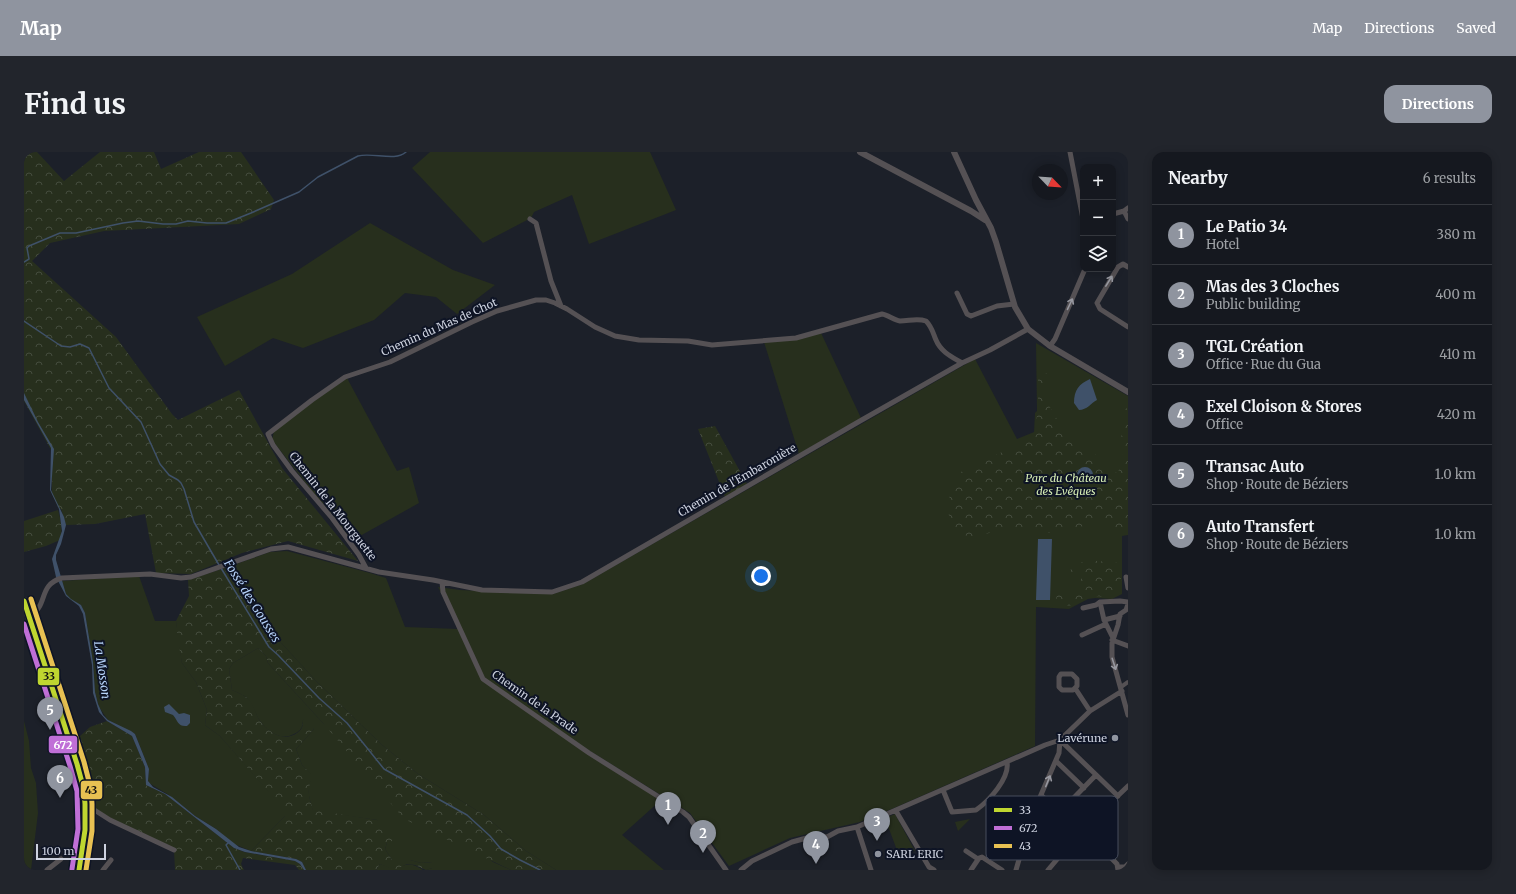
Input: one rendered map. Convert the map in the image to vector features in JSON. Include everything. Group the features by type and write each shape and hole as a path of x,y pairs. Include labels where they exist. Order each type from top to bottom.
{"main road":[{"path":"24,601 28,618 77,764 84,790 84,830 80,870"}],"street":[{"path":"860,152 971,211 987,222"},
{"path":"954,152 996,242 1014,304 1021,320 1029,330 1050,346 1128,392"},
{"path":"1070,152 1080,204"},
{"path":"971,211 975,206 976,200"},
{"path":"1116,213 1126,209 1128,219"},
{"path":"530,219 536,223 551,281 561,306"},
{"path":"1128,267 1123,264 1118,267 1097,300 1097,306 1128,327"},
{"path":"1050,346 1055,339 1084,272"},
{"path":"957,293 967,314 971,316 997,306 1014,304"},
{"name":"Chemin du Mas de Chot","path":"268,434 345,377 390,362 472,322 516,305 540,300 546,300 561,306 595,327 615,336 639,340 688,341 712,345 796,338 882,314 898,321 921,319 930,325 940,348 947,355 962,363"},
{"name":"Chemin de l'Embaronière","path":"442,582 482,590 552,592 582,582 962,363 1029,330"},
{"name":"Chemin de la Mourguette","path":"268,434 273,445 292,471 332,518 359,555 366,568 379,572 442,582"},
{"path":"28,618 38,610 47,586 56,579 62,578 150,574 180,578 191,577 271,549 288,547 366,568"},
{"path":"1127,577 1128,588"},
{"name":"Chemin de la Prade","path":"442,582 443,592 483,679 589,753 663,798 683,812 689,817 726,870"},
{"path":"1083,608 1096,606 1100,602 1120,601 1127,607 1120,616 1112,639"},
{"path":"1100,602 1105,622 1112,639 1112,657 1128,715"},
{"path":"1082,635 1105,622 1120,616"},
{"path":"1112,639 1128,646"},
{"path":"743,870 752,861 792,842 814,836 827,838 838,831 857,827 1045,745 1060,740 1090,710 1121,689 1128,682"},
{"path":"1075,688 1090,710"},
{"path":"1041,795 1060,750 1060,740"},
{"path":"1060,740 1118,796 1128,786"},
{"path":"1056,761 1084,788"},
{"path":"989,796 1002,783 1008,766 1007,762"},
{"path":"1076,796 1096,775"},
{"path":"943,790 952,812 954,813 976,810 986,800"},
{"path":"85,804 110,820 174,850"},
{"path":"896,811 929,867 934,870"},
{"path":"857,827 871,870"},
{"path":"966,851 978,859"},
{"path":"971,870 978,859 982,857 986,859"},
{"path":"47,870 61,859"},
{"path":"103,870 111,860"},
{"path":"987,860 1002,870"},
{"path":"1016,870 1019,860"},
{"path":"1048,870 1057,860"},
{"path":"1113,860 1117,864 1118,869 1125,867 1128,864"}],"green space":[{"path":"24,152 37,152 64,181 100,152 154,152 161,169 199,152 241,152 274,200 271,209 239,224 104,231 50,243 32,261 116,337 172,414 178,420 239,390 282,468 358,561 288,541 242,553 191,574 156,573 145,514 95,524 66,525 61,509 59,509 52,494 51,450 24,401"},
{"path":"430,152 650,152 676,210 589,244 572,195 534,212 531,218 483,243 412,168"},
{"path":"370,223 453,270 495,285 457,314 436,297 405,293 374,320 303,348 273,338 225,366 197,317 292,274"},
{"path":"821,333 861,418 799,454 764,342"},
{"name":"Parc du Château des Evêques","path":"1036,343 1128,396 1128,535 1122,536 1122,594 1112,599 1088,599 1069,609 1036,607 1035,746 860,822 790,838 729,866 690,813 582,746 485,679 438,587 460,590 553,594 583,584 975,359 1017,439 1034,432 1035,413 1037,411"},
{"name":"Parc du Château des Evêques","path":"1050,373 1043,390 1044,397 1065,433 1080,450 1091,450 1103,462 1107,469 1117,473 1124,462 1121,437 1125,428 1125,408 1128,409 1128,526 1117,529 1101,520 1096,524 1073,528 1061,533 1037,533 1029,529 994,532 971,537 957,533 947,511 950,494 961,472 1035,436 1038,403 1038,375"},
{"path":"347,378 397,471 409,467 419,503 351,541 272,440 274,431"},
{"path":"715,426 747,484 725,497 698,429"},
{"path":"58,510 61,525 60,540 46,546 24,552 24,521"},
{"path":"287,551 386,578 405,627 458,629 482,680 661,800 622,835 664,870 556,870 526,851 484,815 418,774 382,745 316,681 273,634 228,567 270,552"},
{"path":"1087,560 1119,563 1122,588 1121,593 1108,597 1094,596 1083,599 1069,606 1056,600 1057,593 1062,590 1074,593 1078,591 1082,576 1069,571 1078,564"},
{"path":"228,567 273,634 316,681 382,745 418,774 484,815 526,851 556,870 511,870 404,819 323,723 268,663 266,656 258,648 233,663 229,669 232,690 249,699 260,721 277,735 287,737 292,736 302,728 303,719 308,720 314,729 296,749 302,765 313,776 309,790 309,797 313,810 377,820 394,835 392,841 387,842 385,849 392,860 410,860 421,863 433,862 435,864 432,868 426,870 415,865 407,864 394,870 380,864 376,870 306,870 302,862 296,859 251,851 285,816 285,811 220,736 205,725 207,710 196,682 182,663 176,621 189,596 188,580"},
{"path":"139,576 155,621 176,621 182,663 196,682 207,710 205,725 220,736 286,811 285,816 251,851 234,844 169,795 149,783 149,769 135,734 108,720 99,707 95,692 93,662 85,613 81,605 71,600 66,594 62,581"},
{"path":"258,648 266,656 268,663 323,723 493,862 511,870 426,870 432,868 432,862 421,863 410,860 392,860 385,849 387,842 377,820 313,811 309,797 310,781 312,776 302,765 296,749 314,729 303,719 303,724 300,730 296,733 289,736 280,736 275,734 267,729 260,721 252,704 247,698 232,690 229,669 233,663"},
{"path":"24,721 29,741 31,768 36,783 38,813 31,870 24,870"},
{"path":"107,721 132,736 145,767 146,785 165,794 234,848 244,852 295,861 300,864 304,870 299,870 295,865 243,858 241,864 244,870 175,870 174,850 110,819 94,809 80,736 90,727"},
{"path":"895,814 915,851 898,853 885,818"},
{"path":"970,819 958,831 955,822"},
{"path":"380,864 394,869 405,865 412,865 423,870 376,870"}],"water":[{"path":"1090,379 1097,400 1087,408 1079,410 1074,403 1076,391 1080,385"},
{"path":"24,393 38,422 54,449 51,490 64,517 66,525 61,544 56,555 56,560 66,594 81,605 85,613 93,662 95,692 103,715 108,720 135,734 149,769 148,781 153,787 172,797 195,816 216,829 239,847 251,851 296,859 302,862 306,870 304,870 300,864 295,861 245,852 234,848 165,794 146,785 145,767 132,736 107,721 99,712 93,693 92,665 83,614 79,606 66,596 56,577 52,559 62,531 59,509 50,490 51,448 24,400"},
{"path":"1082,467 1088,467 1093,472 1091,481 1088,483 1082,483 1077,478 1077,472"},
{"path":"1038,539 1052,539 1050,600 1036,600"},
{"path":"169,704 179,714 184,713 190,715 190,723 187,726 180,725 173,715 165,712 164,707"}],"waterway":[{"path":"24,262 29,259 27,248 29,246 60,233 76,233 138,221 163,224 176,224 188,221 226,223 299,192 318,177 358,156 370,155 390,157 401,155 406,152"},
{"name":"Fossé des Gousses","path":"24,321 61,346 70,347 80,344 89,348 109,388 141,422 160,464 169,475 181,483 194,522 219,565"},
{"name":"Fossé des Gousses","path":"221,568 269,647 319,698 347,723 384,769 467,815 490,836 501,849 540,870"},
{"path":"229,842 226,845 240,870"}],"transit line":[{"name":"43","path":"31,599 84,762 91,789 92,831 86,870"},
{"name":"33","path":"24,601 84,790 85,830 79,870"},
{"name":"672","path":"24,624 77,791 78,829 72,869"}],"place":[{"name":"Transac Auto","path":"50,730"},
{"name":"Lavérune","path":"1115,738"},
{"name":"Auto Transfert","path":"60,798"},
{"name":"Le Patio 34","path":"668,825"},
{"name":"TGL Création","path":"877,841"},
{"name":"Mas des 3 Cloches","path":"703,853"},
{"name":"SARL ERIC","path":"878,854"},
{"name":"Exel Cloison & Stores","path":"816,864"}],"water label":[{"name":"La Mosson","path":"102,670"}]}
